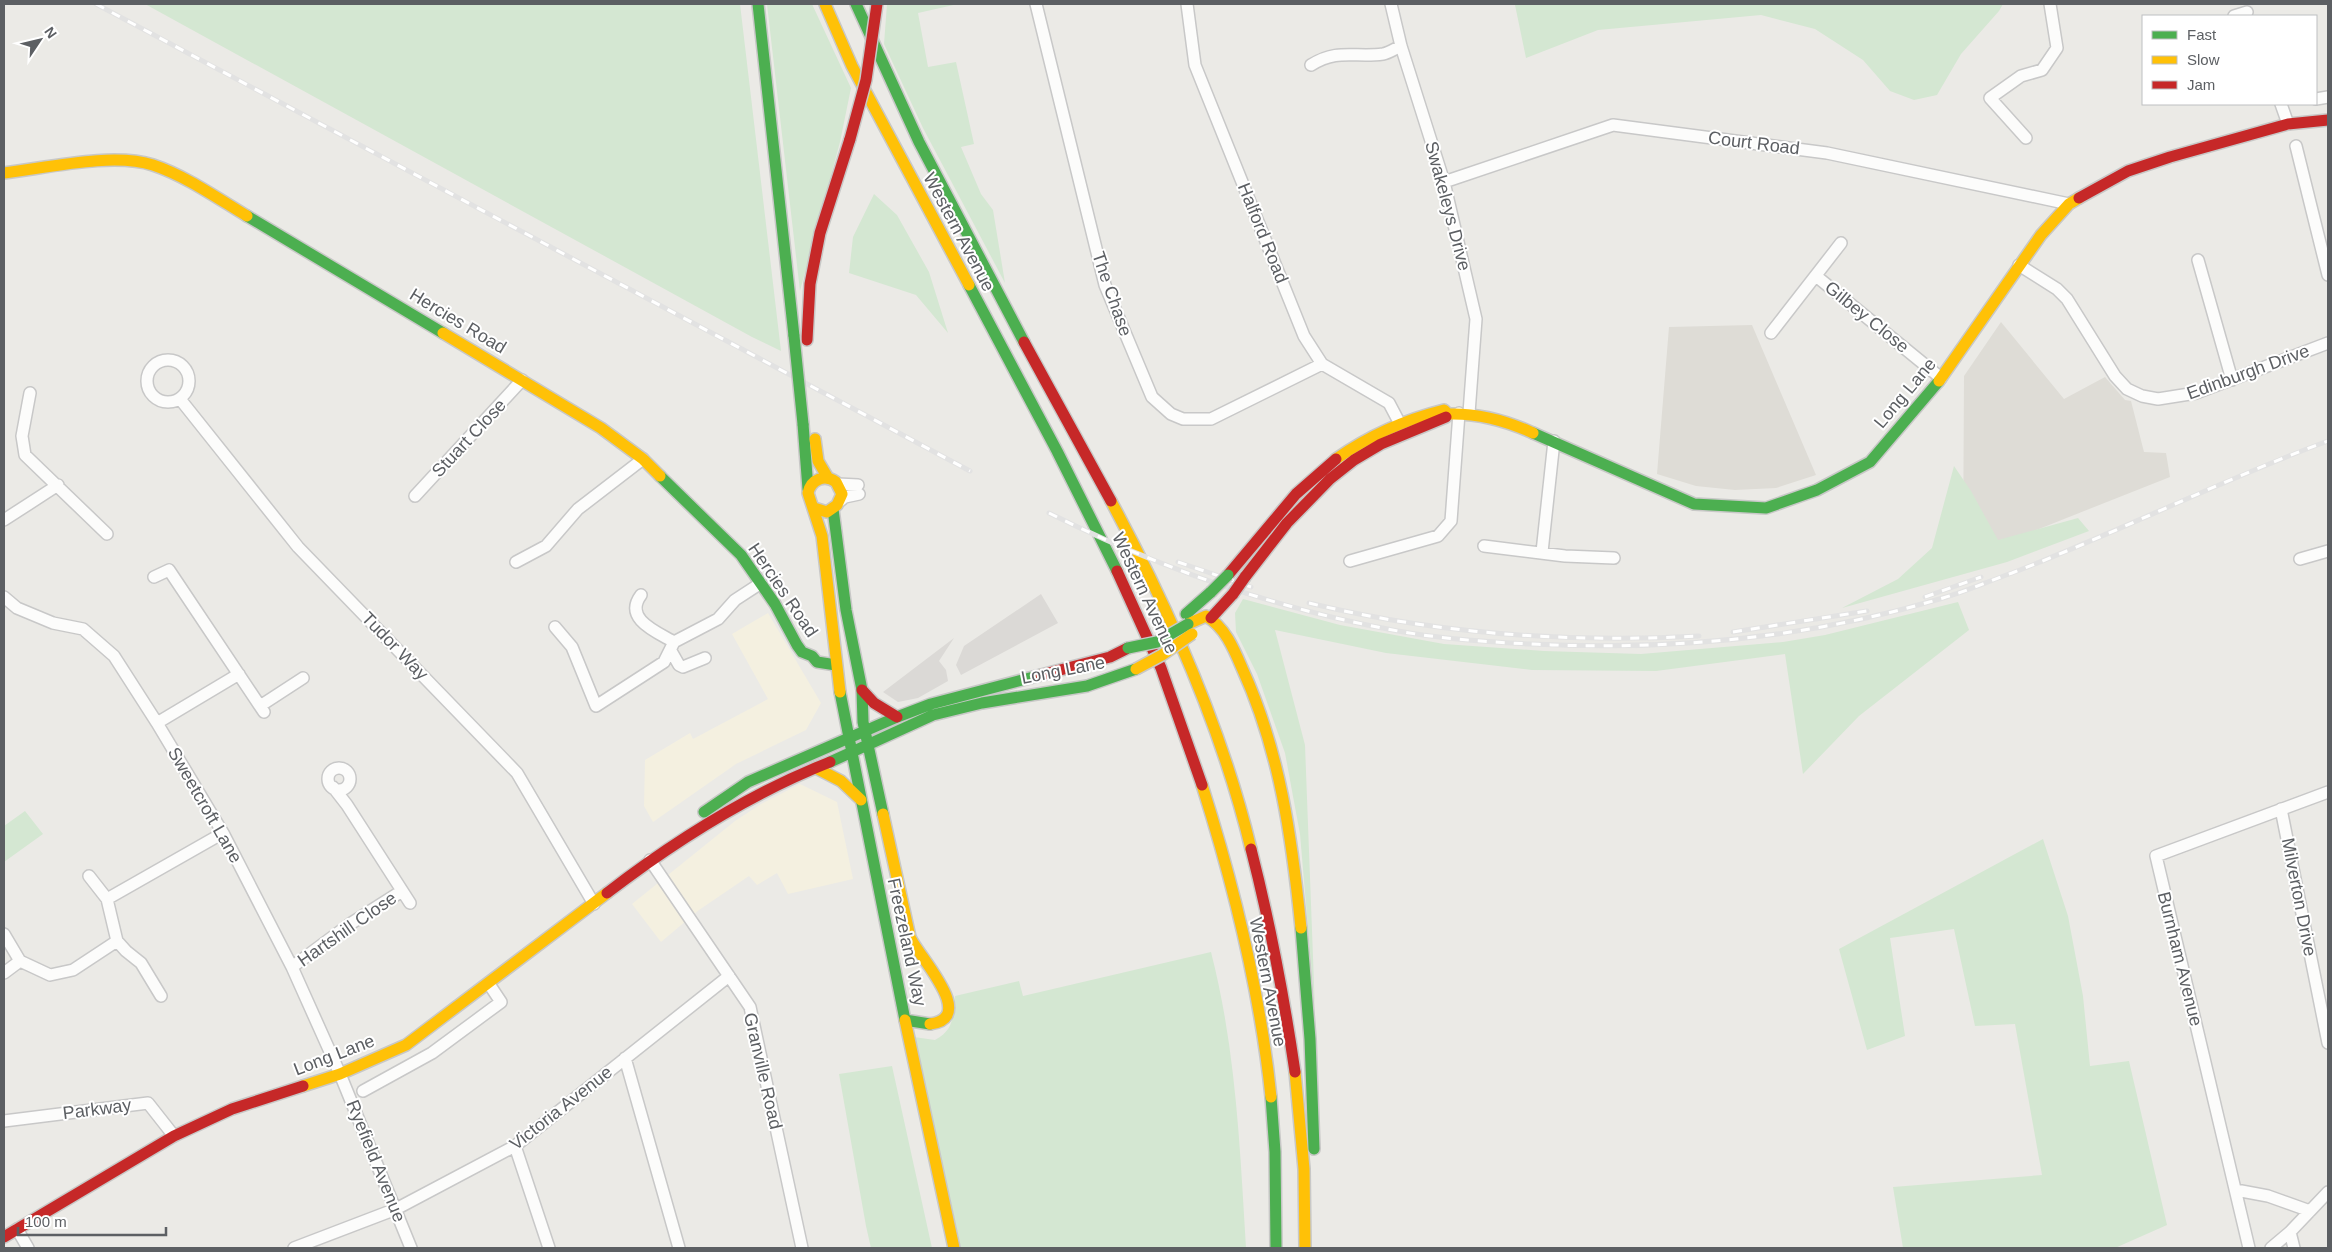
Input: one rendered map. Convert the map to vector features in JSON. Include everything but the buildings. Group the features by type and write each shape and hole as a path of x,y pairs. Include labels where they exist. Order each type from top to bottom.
{"main road":[{"path":"758,4 794,336 808,424 817,454 842,495 837,505 827,512 814,508 807,496 808,489 808,424 809,368"},
{"name":"Western Avenue","path":"825,4 852,66 1066,470 1130,598 1170,690 1213,819 1241,927 1264,1045 1275,1152 1276,1248"},
{"name":"Western Avenue","path":"856,4 887,74 943,187 1037,366 1086,451 1151,579 1169,616 1210,720 1249,843 1274,946 1283,994 1302,1152 1305,1248"},
{"path":"807,345 811,278 820,233 850,139 866,80 877,4"},
{"name":"Long Lane","path":"4,1237 174,1136 232,1110 340,1074 406,1045 489,984 650,860 726,811 787,779 852,754 933,715 982,703 1087,686 1114,678 1162,655 1189,624 1211,592 1231,571 1279,512 1315,476 1336,458 1362,440 1399,422 1444,410 1509,422 1694,504 1766,508 1818,490 1870,462 1941,378 1970,339 2040,235 2069,204 2128,171 2288,124 2328,120"},
{"name":"Hercies Road","path":"4,173 103,161 127,161 152,165 271,229 601,428 643,459 741,555 761,583 802,652 818,650 833,642"},
{"path":"1211,618 1230,598 1289,520 1312,495 1345,466 1369,449 1388,439 1445,420 1459,413"},
{"path":"808,489 816,480 833,481"},
{"name":"Freezeland Way","path":"814,508 825,552 833,642 848,738 905,1020 922,1025 938,1023 945,1018 949,1000 944,989 912,941 886,835 876,773 864,731 860,702 862,690 846,610 837,505"},
{"path":"1189,624 1201,617 1211,618 1223,630 1256,697 1276,755 1292,836 1314,1092 1314,1226 1310,1248"},
{"name":"Long Lane","path":"650,860 664,844 686,825 748,782 848,738 931,704 1110,657 1128,648 1157,642 1189,624"},
{"name":"Hercies Road","path":"818,650 817,662 836,665"},
{"path":"862,690 874,702 897,717"},
{"path":"816,768 841,781 861,800"},
{"path":"905,1020 954,1248"}],"street":[{"name":"The Chase","path":"1036,4 1105,285 1152,397 1171,414 1183,419 1210,420 1322,364"},
{"name":"Halford Road","path":"1187,4 1195,65 1304,336 1322,364 1389,403 1399,422"},
{"name":"Swakeleys Drive","path":"1350,561 1438,536 1451,522 1459,413 1476,319 1444,182 1401,46 1391,4"},
{"path":"2026,138 1990,98 2021,76 2042,70 2057,48 2050,4"},
{"path":"1311,65 1324,57 1342,54 1384,54 1401,46"},
{"path":"2283,105 2288,124"},
{"name":"Court Road","path":"1444,182 1613,125 1827,153 2069,204"},
{"path":"2296,146 2328,275"},
{"name":"Gilbey Close","path":"1772,333 1841,243"},
{"path":"2198,260 2232,380"},
{"name":"Edinburgh Drive","path":"2019,265 2057,289 2067,299 2115,376 2128,389 2142,396 2158,399 2196,393 2328,343"},
{"name":"Gilbey Close","path":"1816,276 1941,378"},
{"name":"Stuart Close","path":"415,496 522,380"},
{"path":"30,393 22,436 25,455 107,534"},
{"name":"Tudor Way","path":"180,399 298,547 517,773 594,904"},
{"path":"1542,552 1554,441"},
{"path":"516,562 546,546 578,509 643,459"},
{"path":"833,481 858,489 845,497 837,505"},
{"path":"4,520 58,485"},
{"path":"1484,546 1565,556 1614,558"},
{"path":"2300,558 2328,551"},
{"path":"154,577 169,570 262,709 303,678"},
{"path":"555,628 572,647 596,706 664,662 672,646 718,619 735,600 761,583"},
{"path":"641,595 635,606 638,618 672,646 679,665 683,668 705,658"},
{"name":"Sweetcroft Lane","path":"4,597 17,608 50,622 83,629 114,656 157,723 222,833 292,967 340,1074"},
{"path":"157,723 239,674"},
{"name":"Hartshill Close","path":"333,788 347,805 410,904"},
{"name":"Burnham Avenue","path":"2251,1246 2156,856 2328,792"},
{"name":"Milverton Drive","path":"2281,809 2328,1043"},
{"path":"107,898 222,833"},
{"name":"Granville Road","path":"650,860 750,1007 802,1248"},
{"path":"89,876 107,898 117,941 126,951 142,963 161,996"},
{"name":"Hartshill Close","path":"292,967 350,924 402,891"},
{"path":"4,934 20,961 50,975 73,970 117,941"},
{"path":"4,973 20,961"},
{"name":"Victoria Avenue","path":"294,1248 396,1208 515,1146 729,976"},
{"path":"363,1091 432,1053 501,1002 489,984"},
{"path":"625,1058 679,1248"},
{"name":"Ryefield Avenue","path":"340,1074 411,1248"},
{"name":"Parkway","path":"4,1121 148,1103 174,1136"},
{"path":"515,1146 549,1248"},
{"path":"2236,1190 2287,1201 2310,1211"},
{"path":"2271,1248 2290,1232 2328,1192"},
{"path":"17,1229 28,1248"},
{"path":"2290,1232 2294,1248"}],"shaded area":[{"path":"2001,322 2064,399 2105,377 2125,400 2131,401 2144,452 2166,453 2170,477 1963,559 1964,376"},
{"path":"1752,325 1816,475 1776,488 1735,490 1696,486 1657,474 1669,327"},
{"path":"1041,594 1058,623 961,675 956,665 964,646"},
{"path":"768,613 821,703 806,730 736,764 653,822 644,806 645,760 690,733 693,739 768,699 732,634"},
{"path":"954,638 939,661 946,670 948,681 918,698 898,702 883,692"},
{"path":"800,784 837,802 853,879 788,894 777,873 757,885 749,876 699,910 661,942 632,904 735,821 761,804"}],"green space":[{"path":"145,4 740,4 781,351 752,337"},
{"path":"767,4 812,4 851,88 840,142 800,291"},
{"path":"887,4 958,4 918,13 928,67 956,62 974,144 961,147 981,194 993,210 1005,283 923,128 884,44"},
{"path":"2003,4 1961,54 1937,95 1914,100 1890,91 1863,60 1815,29 1761,15 1598,30 1526,58 1515,5"},
{"path":"874,194 897,215 929,272 948,333 916,295 849,273 853,237"},
{"path":"1954,466 1971,491 1998,540 2078,518 2089,531 2007,562 1842,608 1898,579 1932,548"},
{"path":"1243,599 1340,625 1444,644 1544,651 1641,654 1783,642 1825,635 1958,602 1969,630 1859,716 1803,774 1785,654 1656,671 1532,670 1386,653 1275,630 1305,745 1315,1010 1300,834 1285,753 1257,674 1236,632 1235,613"},
{"path":"25,811 43,834 4,862 4,826"},
{"path":"2043,839 2068,916 2083,996 2090,1066 2129,1061 2167,1225 2115,1248 1903,1248 1893,1187 2042,1175 2015,1024 1975,1026 1954,929 1890,938 1905,1036 1867,1050 1839,949"},
{"path":"1211,952 1226,1025 1236,1099 1246,1248 961,1248 914,1037 935,1040 942,1036 950,1027 955,996 1019,981 1023,996"},
{"path":"892,1066 932,1248 871,1248 866,1226 839,1074"}],"railway":[{"path":"96,4 970,471"},
{"path":"1049,513 1133,552 1176,569 1263,598 1353,622 1398,631 1464,640 1583,646 1687,643 1739,639 1842,623 1893,612 1952,595 2052,557 2249,472 2328,441"},
{"path":"1178,562 1251,587"},
{"path":"1925,597 1981,577"},
{"path":"1309,603 1405,622 1502,634 1600,638 1699,636"},
{"path":"1733,632 1867,611"}],"traffic: fast":[{"path":"758,4 794,336"},
{"path":"856,4 919,142 1024,342"},
{"path":"247,216 443,333"},
{"path":"969,285 1057,451 1117,571"},
{"path":"794,336 803,424"},
{"path":"1533,433 1694,504 1766,508 1817,490 1870,462 1939,381"},
{"path":"803,424 808,489"},
{"path":"660,476 741,555 775,604 802,652 812,656 817,662 836,665"},
{"path":"833,509 846,610 862,690 863,722 883,814"},
{"path":"1211,592 1228,575"},
{"path":"1186,614 1211,592"},
{"path":"1128,648 1157,642 1188,624"},
{"path":"830,762 933,715 982,703 1087,686 1136,669"},
{"path":"704,812 748,782 897,717 931,704 1041,675"},
{"path":"840,692 905,1020 930,1024"},
{"path":"1301,928 1310,1039 1314,1149"},
{"path":"1271,1097 1275,1152 1276,1248"}],"traffic: slow":[{"path":"825,4 852,66 969,285"},
{"path":"4,173 99,160 137,161 153,165 177,175 247,216"},
{"path":"1939,381 2041,235 2069,204 2079,198"},
{"path":"443,333 601,428 643,459 660,476"},
{"path":"1336,459 1388,429 1415,418 1444,410 1448,414 1491,418 1533,433"},
{"path":"815,439 818,461 828,478"},
{"path":"814,508 827,512 837,505 842,494 836,482 827,478 819,479 812,484 808,493 822,536 840,692"},
{"path":"1111,501 1174,628 1210,715 1239,804 1251,849"},
{"path":"1188,624 1206,616 1219,626 1232,646 1255,699 1275,763 1282,796 1301,928"},
{"path":"1136,669 1162,655 1192,634"},
{"path":"816,768 841,781 861,800"},
{"path":"1202,785 1225,861 1253,978 1271,1097"},
{"path":"883,814 910,937 941,985 947,999 949,1010 943,1019 930,1024"},
{"path":"303,1086 340,1074 406,1045 607,893"},
{"path":"905,1020 954,1248"},
{"path":"1295,1072 1304,1169 1305,1248"}],"traffic: jam":[{"path":"850,139 866,80 877,4"},
{"path":"2079,198 2128,171 2170,157 2288,124 2328,120"},
{"path":"807,340 810,284 820,233 850,139"},
{"path":"1024,342 1111,501"},
{"path":"1245,577 1287,523 1330,479 1354,460 1381,444 1446,417"},
{"path":"1228,575 1296,494 1336,459"},
{"path":"1117,571 1161,668 1202,785"},
{"path":"1233,594 1245,577"},
{"path":"1211,618 1233,594"},
{"path":"1041,675 1110,657 1128,648"},
{"path":"862,690 874,703 897,717"},
{"path":"607,893 633,873 714,820 771,789 830,762"},
{"path":"1251,849 1276,960 1295,1072"},
{"path":"4,1237 174,1136 232,1109 303,1086"}]}
